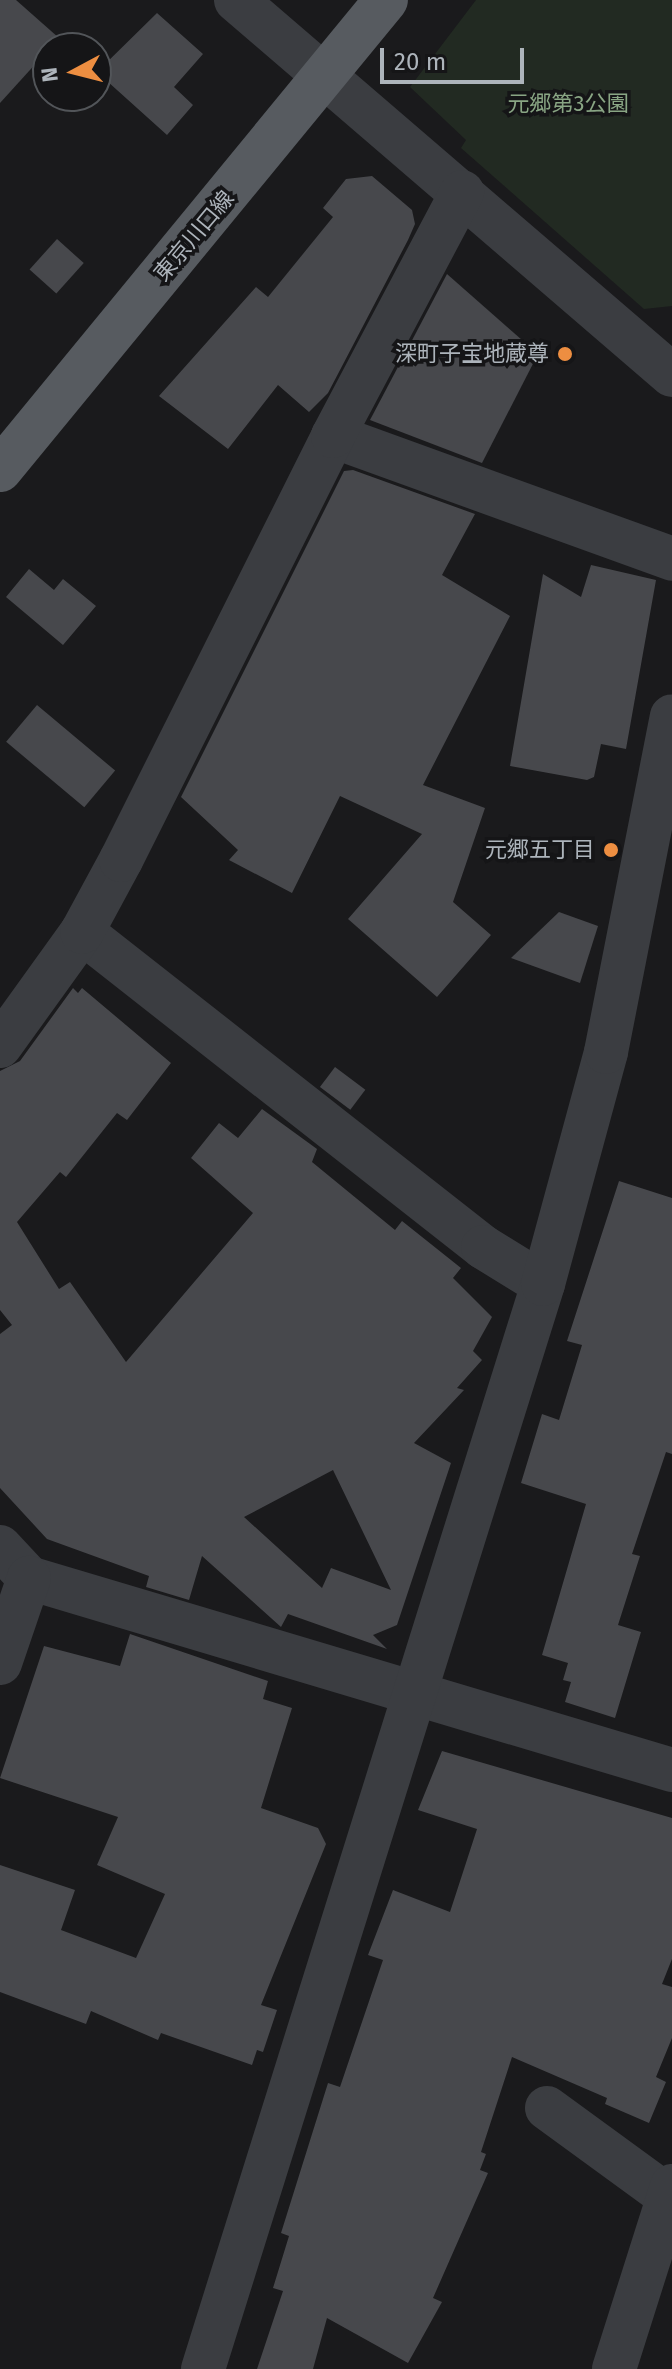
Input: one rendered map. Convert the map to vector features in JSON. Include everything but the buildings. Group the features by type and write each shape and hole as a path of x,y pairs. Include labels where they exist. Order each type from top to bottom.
{"main road":[{"name":"東京川口線","path":"0,470 386,0"}],"street":[{"path":"236,0 324,79 462,192 672,375"},
{"path":"0,1046 82,932 333,436 462,192"},
{"path":"333,436 672,559"},
{"path":"203,2369 543,1284 606,1052 672,716"},
{"path":"82,932 483,1247 543,1284"},
{"path":"0,1663 14,1562 415,1693 672,1770"},
{"path":"547,2108 670,2192 614,2369"}],"green space":[{"name":"元郷第3公園","path":"476,0 672,0 672,306 644,309 461,148 466,140 410,87"}],"place":[{"name":"深町子宝地蔵尊","path":"565,354"},
{"name":"元郷五丁目","path":"611,850"}]}
